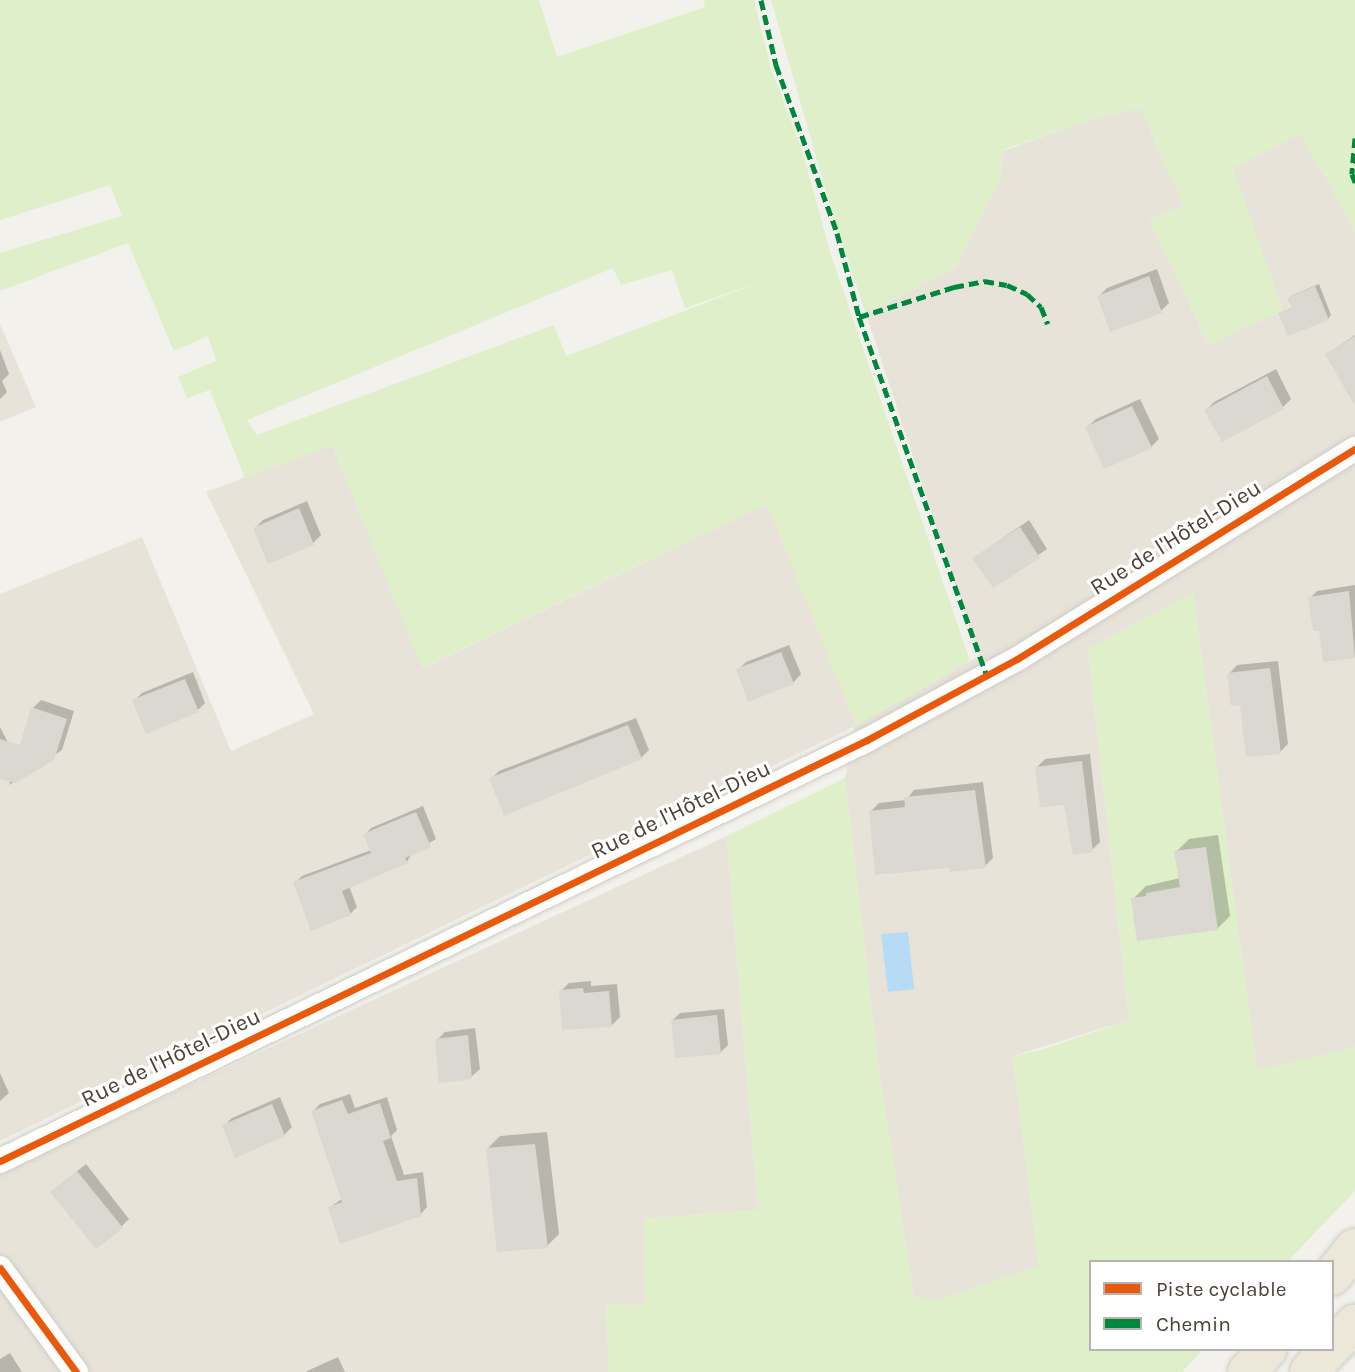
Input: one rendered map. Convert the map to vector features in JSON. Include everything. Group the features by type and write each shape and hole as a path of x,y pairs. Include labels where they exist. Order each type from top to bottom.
{"highway":[{"path":"1334,1274 1355,1248"},
{"path":"1334,1280 1355,1259"},
{"path":"1334,1345 1355,1324"},
{"path":"1247,1372 1266,1351"},
{"path":"1308,1372 1328,1351"}],"street":[{"name":"Rue de l'Hôtel-Dieu","path":"0,1161 867,740 1017,659 1355,449"},
{"path":"0,1268 76,1372"}],"shaded area":[{"path":"1140,108 1184,206 1149,219 1208,344 1283,311 1232,168 1301,133 1355,232 1355,1047 1257,1071 1193,593 1088,649 1129,1020 1013,1056 1039,1266 935,1301 914,1297 878,1065 845,778 855,726 0,1141 0,594 142,537 231,751 314,714 206,492 332,445 423,668 767,504 857,725 979,656 866,314 954,269 1000,179 1003,151 1090,120"},
{"path":"0,324 36,407 0,422"},
{"path":"727,836 758,1210 644,1219 645,1306 606,1304 609,1372 0,1372 0,1173"}],"green space":[{"path":"0,0 539,0 557,57 705,7 704,0 754,0 771,68 802,150 831,255 970,661 856,726 767,504 422,668 332,445 245,478 210,390 187,398 178,377 216,361 208,336 174,351 128,243 0,291 0,253 122,216 110,185 0,220","holes":["613,268 621,285 672,270 685,308 763,281 566,356 554,325 257,435 247,420"]},
{"path":"771,0 1355,0 1355,232 1301,133 1233,168 1283,311 1208,344 1149,219 1184,206 1140,108 1090,120 1003,150 1000,179 954,269 866,314 832,212"},
{"path":"1193,593 1257,1070 1355,1047 1355,1191 1289,1260 1089,1260 1089,1351 1202,1351 1182,1372 609,1372 606,1303 645,1306 644,1219 758,1210 727,836 845,778 878,1065 914,1296 935,1301 1038,1266 1013,1056 1044,1049 1129,1020 1088,649"}],"water":[{"path":"908,932 914,989 888,992 881,934"}],"building":[{"path":"1149,276 1162,313 1110,332 1097,296"},
{"path":"1315,286 1329,320 1288,336 1278,313 1292,308 1287,298"},
{"path":"1355,336 1355,406 1325,354"},
{"path":"1267,376 1284,409 1222,442 1204,410"},
{"path":"1132,406 1152,448 1104,469 1085,427"},
{"path":"299,508 314,545 268,564 253,528"},
{"path":"1020,527 1040,558 993,588 972,558"},
{"path":"1349,591 1355,658 1323,662 1319,631 1313,631 1308,597"},
{"path":"781,652 794,684 748,702 736,669"},
{"path":"1270,668 1281,754 1246,757 1240,705 1231,706 1227,673"},
{"path":"185,679 199,712 146,734 132,700"},
{"path":"31,707 67,719 54,760 16,783 0,779 0,739 20,745"},
{"path":"628,725 642,759 504,816 489,778"},
{"path":"1082,761 1093,852 1073,855 1064,805 1040,807 1035,767"},
{"path":"975,790 986,868 950,872 949,868 875,875 869,811 905,807 904,797"},
{"path":"416,812 431,847 405,858 408,863 342,891 351,915 311,931 293,882 371,853 363,834"},
{"path":"1206,847 1218,930 1137,941 1131,898 1180,887 1174,851"},
{"path":"583,988 584,993 609,991 612,1027 562,1030 559,990"},
{"path":"717,1015 721,1054 675,1058 671,1020"},
{"path":"468,1035 472,1079 439,1083 435,1039"},
{"path":"342,1100 348,1114 380,1103 391,1138 383,1141 397,1181 417,1178 421,1216 340,1244 328,1207 342,1202 311,1111"},
{"path":"272,1104 285,1136 235,1158 222,1125"},
{"path":"535,1144 548,1248 497,1252 486,1148"},
{"path":"77,1171 123,1228 96,1249 50,1192"}],"marked path":[{"path":"761,0 776,65 837,233 859,317 987,676"},
{"path":"1355,138 1352,174 1355,182"},
{"path":"859,317 954,287 984,281 1007,285 1027,294 1041,307 1048,324"}],"cycle path":[{"path":"0,1161 867,740 1017,659 1355,449"},
{"path":"0,1268 76,1372"}]}
